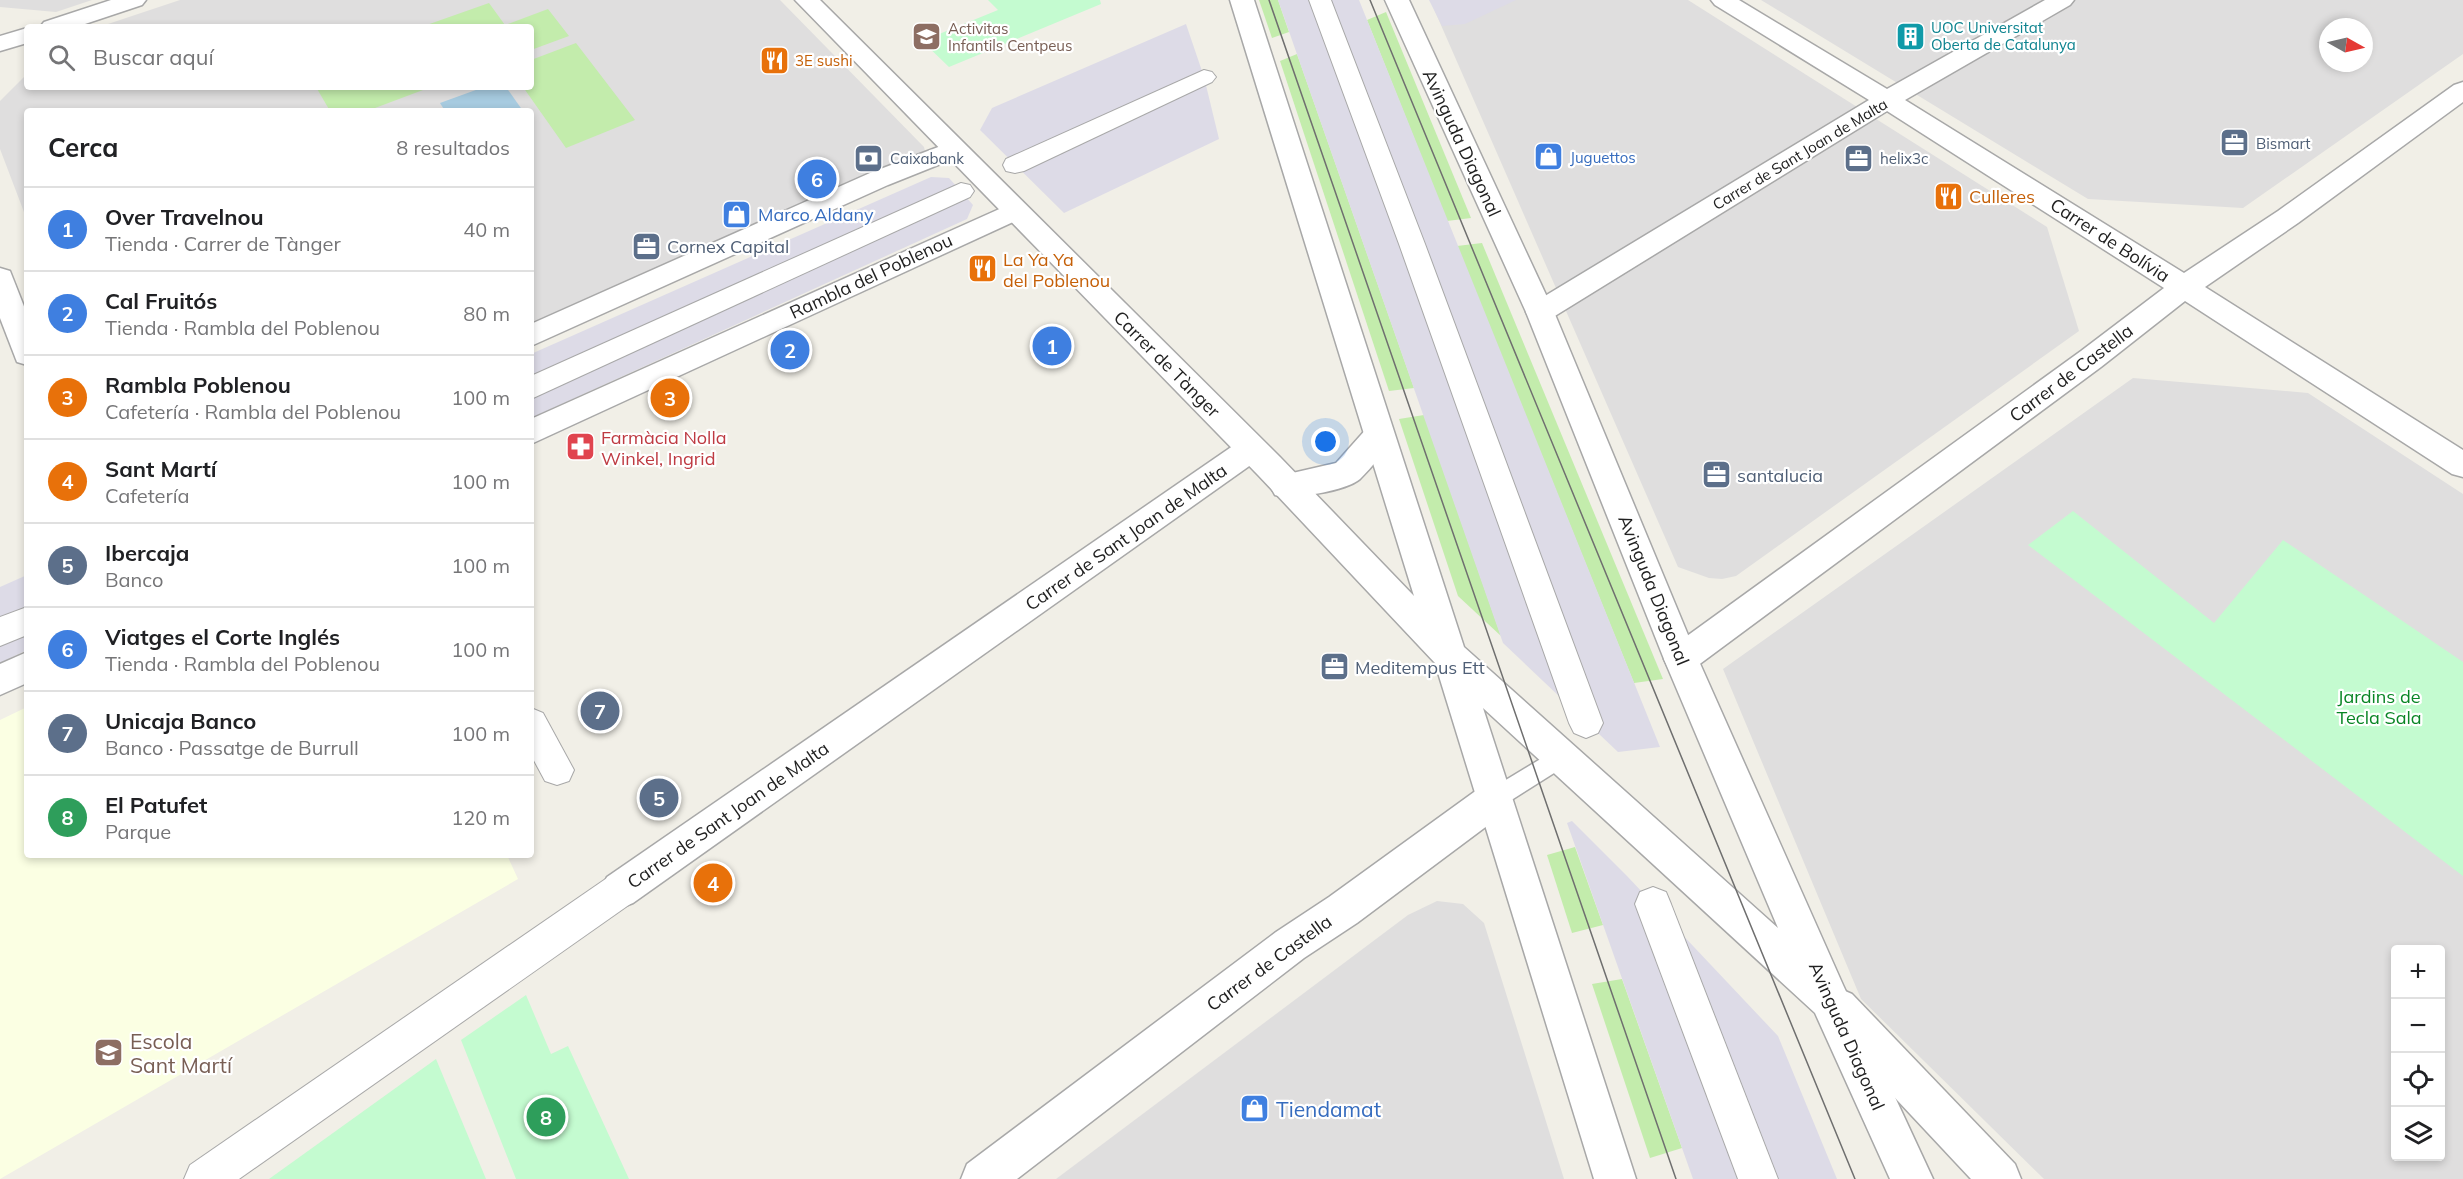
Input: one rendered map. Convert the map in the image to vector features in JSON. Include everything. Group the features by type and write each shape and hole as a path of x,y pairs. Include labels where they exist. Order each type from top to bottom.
{"street":[{"path":"61,24 134,0"},
{"name":"Carrer de Tànger","path":"807,0 1251,449 1448,654 1829,999 2000,1179"},
{"path":"1242,0 1615,1179"},
{"path":"1320,0 1412,244 1586,723"},
{"name":"Avinguda Diagonal","path":"1397,0 1540,312 1681,659 1829,999 1912,1179"},
{"name":"Carrer de Bolívia","path":"1723,0 1887,100 2463,465"},
{"name":"Carrer de Sant Joan de Malta","path":"1540,312 1887,100 2062,0"},
{"path":"0,44 24,36"},
{"path":"1015,165 1204,77"},
{"name":"Carrer de Castella","path":"1681,659 2091,359 2184,287 2288,217 2463,90"},
{"path":"534,335 879,179 954,149"},
{"path":"534,387 961,191"},
{"name":"Rambla del Poblenou","path":"534,431 1014,211"},
{"path":"0,278 24,346"},
{"path":"1286,486 1321,481 1347,472 1379,435"},
{"name":"Carrer de Sant Joan de Malta","path":"204,1179 1251,449"},
{"path":"0,632 24,621"},
{"path":"0,680 24,668"},
{"path":"534,729 556,770"},
{"name":"Carrer de Castella","path":"982,1179 1290,945 1343,910 1494,799"},
{"path":"1653,904 1758,1179"}],"lane":[{"name":"Carrer de Castella","path":"1494,799 1562,756"}],"shaded area":[{"path":"0,0 92,0 56,12 0,7"},
{"path":"180,0 780,0 924,147 926,156 534,336 534,108 24,108 24,212 0,149 0,101 24,77 24,90 534,90 534,24 108,24"},
{"path":"1278,0 1359,0 1660,747 1618,752 1503,643"},
{"path":"1429,0 1516,0 1465,24 1442,26"},
{"path":"1430,0 1688,0 2047,227 2079,331 1736,576 1722,579 1709,578 1678,567"},
{"path":"1761,0 2463,0 2463,54 2243,208 2088,199"},
{"path":"1186,24 1204,77 1219,139 1064,213 980,130 992,108"},
{"path":"931,177 949,178 973,205 967,219 534,417 534,353"},
{"path":"2133,378 2308,393 2463,494 2463,1179 2044,1179 1861,999 1723,669"},
{"path":"24,576 24,651 0,663 0,587"},
{"name":"Escola Sant Martí","path":"24,708 24,858 508,858 518,879 0,1179 0,720"},
{"path":"1572,821 1778,1036 1837,1179 1693,1179 1567,823"},
{"path":"1437,901 1463,904 1484,923 1564,1179 1056,1179 1408,915"}],"green space":[{"path":"988,0 1100,0 1101,4 949,67 922,41 998,10"},
{"path":"1259,0 1278,0 1289,32 1272,38"},
{"path":"489,3 504,24 430,24"},
{"path":"548,9 569,36 534,49 534,24 508,24"},
{"path":"1386,12 1471,218 1447,221 1367,20"},
{"path":"576,43 635,120 566,148 525,90 534,90 534,59"},
{"path":"1297,54 1414,388 1389,391 1280,61"},
{"path":"318,90 423,90 375,108 328,108"},
{"path":"1482,243 1663,679 1634,683 1457,246"},
{"path":"1424,415 1501,636 1458,596 1399,419"},
{"name":"Jardins de Tecla Sala","path":"2073,511 2214,623 2283,540 2463,662 2463,876 2028,545"},
{"path":"1575,847 1603,925 1572,933 1547,855"},
{"path":"1622,979 1682,1148 1650,1158 1592,984"},
{"path":"526,995 551,1054 568,1046 629,1179 516,1179 461,1040"},
{"path":"436,1059 486,1179 269,1179"}],"water":[{"path":"476,90 508,90 521,108 443,108 440,103"}],"tram line":[{"path":"1269,0 1676,1179"},
{"path":"1370,0 1855,1179"}],"place":[{"name":"UOC Universitat Oberta de Catalunya","path":"1910,36"},
{"name":"Activitas Infantils Centpeus","path":"927,37"},
{"name":"3E sushi","path":"774,60"},
{"name":"Bismart","path":"2235,143"},
{"name":"Juguettos","path":"1549,157"},
{"name":"Caixabank","path":"869,158"},
{"name":"helix3c","path":"1859,158"},
{"name":"Viatges el Corte Inglés","path":"817,179"},
{"name":"Culleres","path":"1948,196"},
{"name":"Marco Aldany","path":"737,214"},
{"name":"Cornex Capital","path":"646,246"},
{"name":"La Ya Ya del Poblenou","path":"982,269"},
{"name":"Over Travelnou","path":"1052,346"},
{"name":"Cal Fruitós","path":"790,350"},
{"name":"Rambla Poblenou","path":"670,398"},
{"name":"Farmàcia Nolla Winkel, Ingrid","path":"580,447"},
{"name":"santalucia","path":"1716,475"},
{"name":"Meditempus Ett","path":"1334,667"},
{"name":"Unicaja Banco","path":"600,711"},
{"name":"Ibercaja","path":"659,798"},
{"name":"Sant Martí","path":"713,883"},
{"name":"Escola Sant Martí","path":"109,1053"},
{"name":"Tiendamat","path":"1255,1109"},
{"name":"El Patufet","path":"546,1117"}]}
